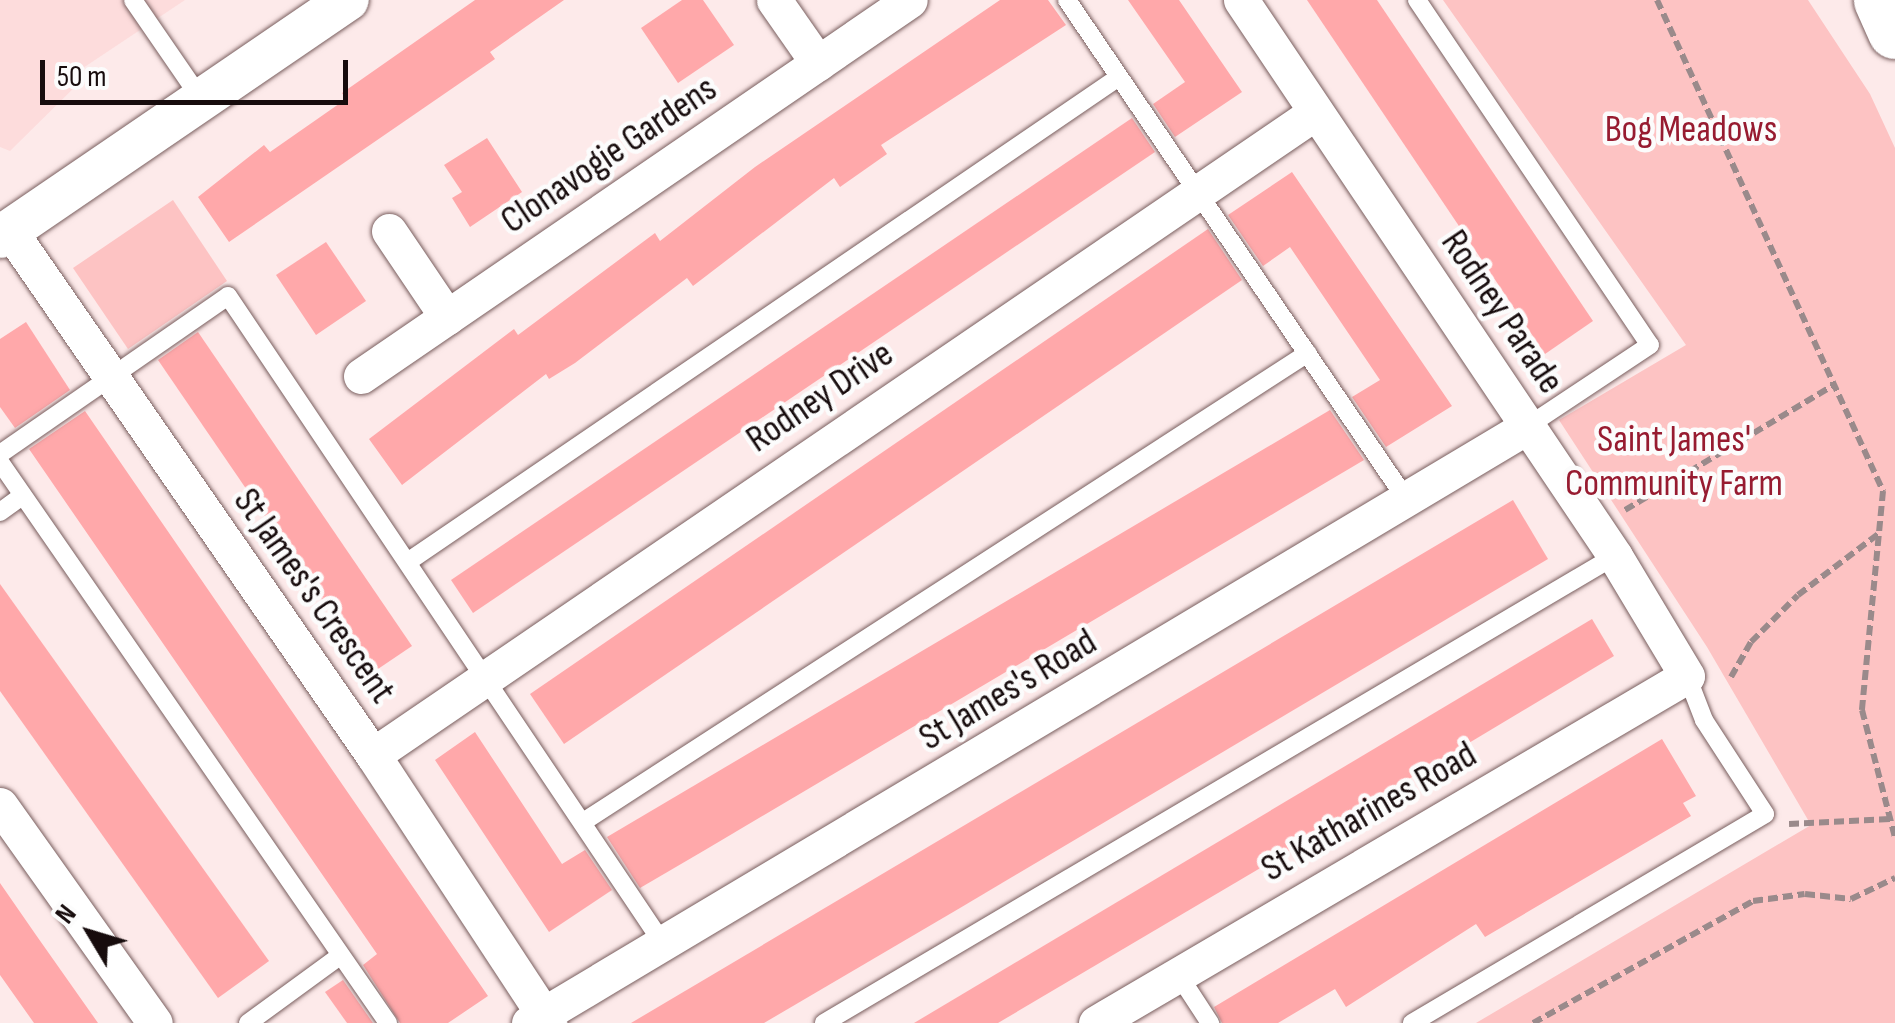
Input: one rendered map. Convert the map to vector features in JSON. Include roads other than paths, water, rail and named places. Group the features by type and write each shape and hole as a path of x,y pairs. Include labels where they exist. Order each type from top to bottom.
{"highway":[{"path":"1881,0 1895,31"}],"street":[{"path":"5,234 348,0"},
{"path":"774,0 818,63"},
{"name":"Clonavogie Gardens","path":"361,376 910,0"},
{"name":"Rodney Parade","path":"1240,0 1606,542 1686,676"},
{"name":"Rodney Drive","path":"373,755 1316,112"},
{"path":"390,231 447,316"},
{"name":"St James's Crescent","path":"5,234 373,755 540,1020"},
{"name":"St James's Road","path":"540,1020 1408,502 1528,426"},
{"name":"St Katharines Road","path":"1096,1023 1686,676"},
{"path":"0,805 155,1023"}],"lane":[{"path":"133,0 200,99"},
{"path":"1067,0 1408,502"},
{"path":"1418,0 1650,344 1528,426"},
{"path":"409,561 1119,78"},
{"path":"388,1023 22,496 0,458 228,296 488,676 664,945"},
{"path":"583,822 1308,353"},
{"path":"0,512 22,496"},
{"path":"824,1023 1606,542"},
{"path":"1412,1023 1765,814 1704,720 1686,676"},
{"path":"248,1023 340,956"},
{"path":"1178,974 1210,1023"}],"park label":[{"name":"Bog Meadows","path":"1691,130"},
{"name":"Saint James' Community Farm","path":"1674,462"}]}
